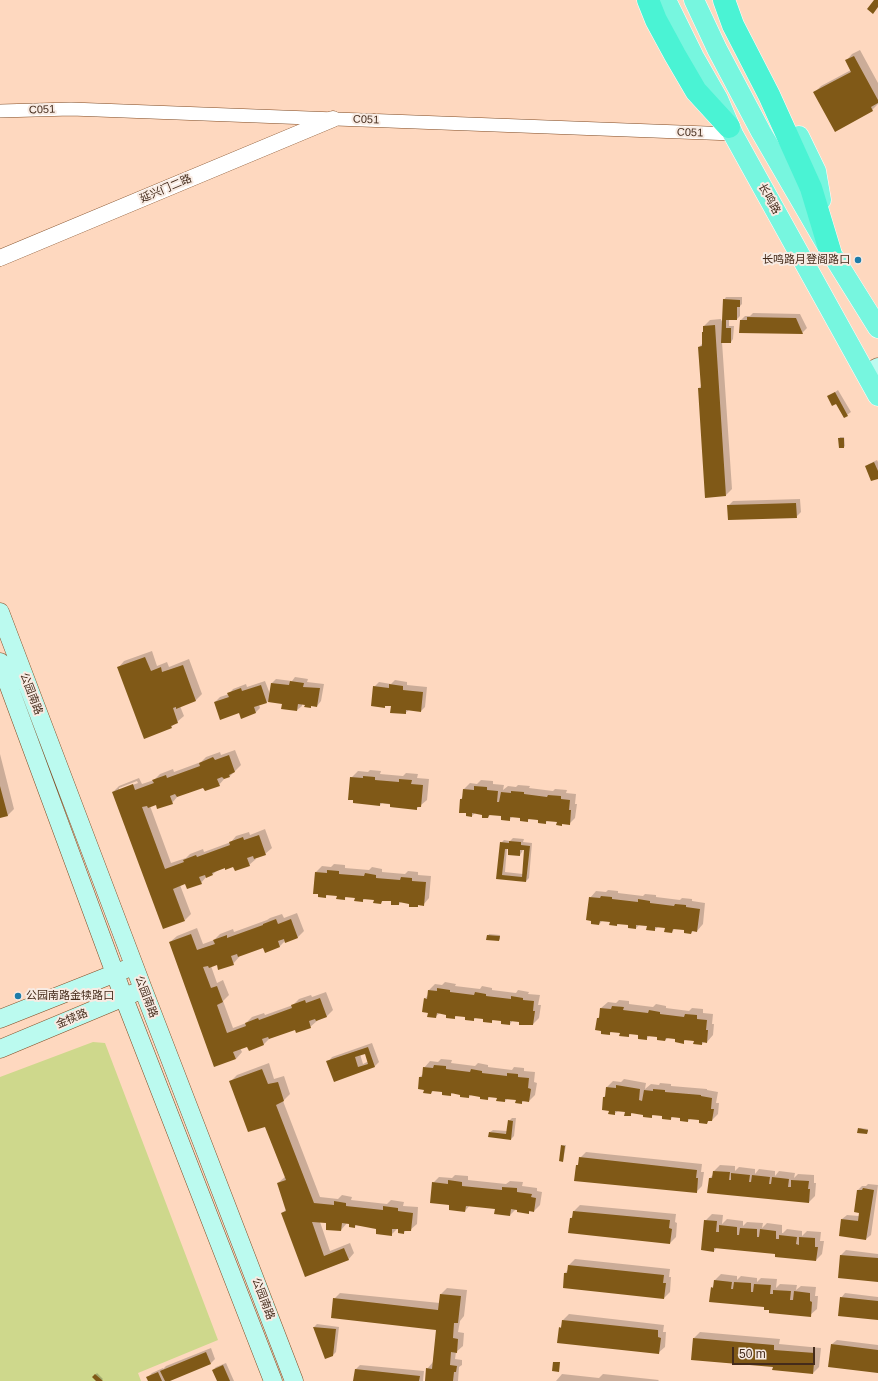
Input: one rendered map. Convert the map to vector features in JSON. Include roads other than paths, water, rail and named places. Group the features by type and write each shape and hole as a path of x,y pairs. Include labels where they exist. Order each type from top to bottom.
{"highway":[{"path":"648,0 656,20 696,91 731,131"},
{"path":"724,0 733,24 769,95 812,188 830,251"}],"main road":[{"name":"长鸣路","path":"666,0 694,57 718,99 731,131 872,370 877,393"},
{"path":"694,0 717,49 761,132 830,251 878,328"},
{"path":"733,0 816,171 830,251"},
{"name":"公园南路","path":"0,612 294,1381"},
{"name":"公园南路","path":"0,662 124,998 273,1381"},
{"path":"0,1019 135,966"},
{"name":"金犊路","path":"0,1049 143,989"}],"street":[{"name":"C051","path":"0,111 71,109 333,119 731,131"},
{"name":"延兴门二路","path":"0,258 333,119"}],"place":[{"name":"长鸣路月登阁路口","path":"858,260"},
{"name":"公园南路金犊路口","path":"18,996"}]}
